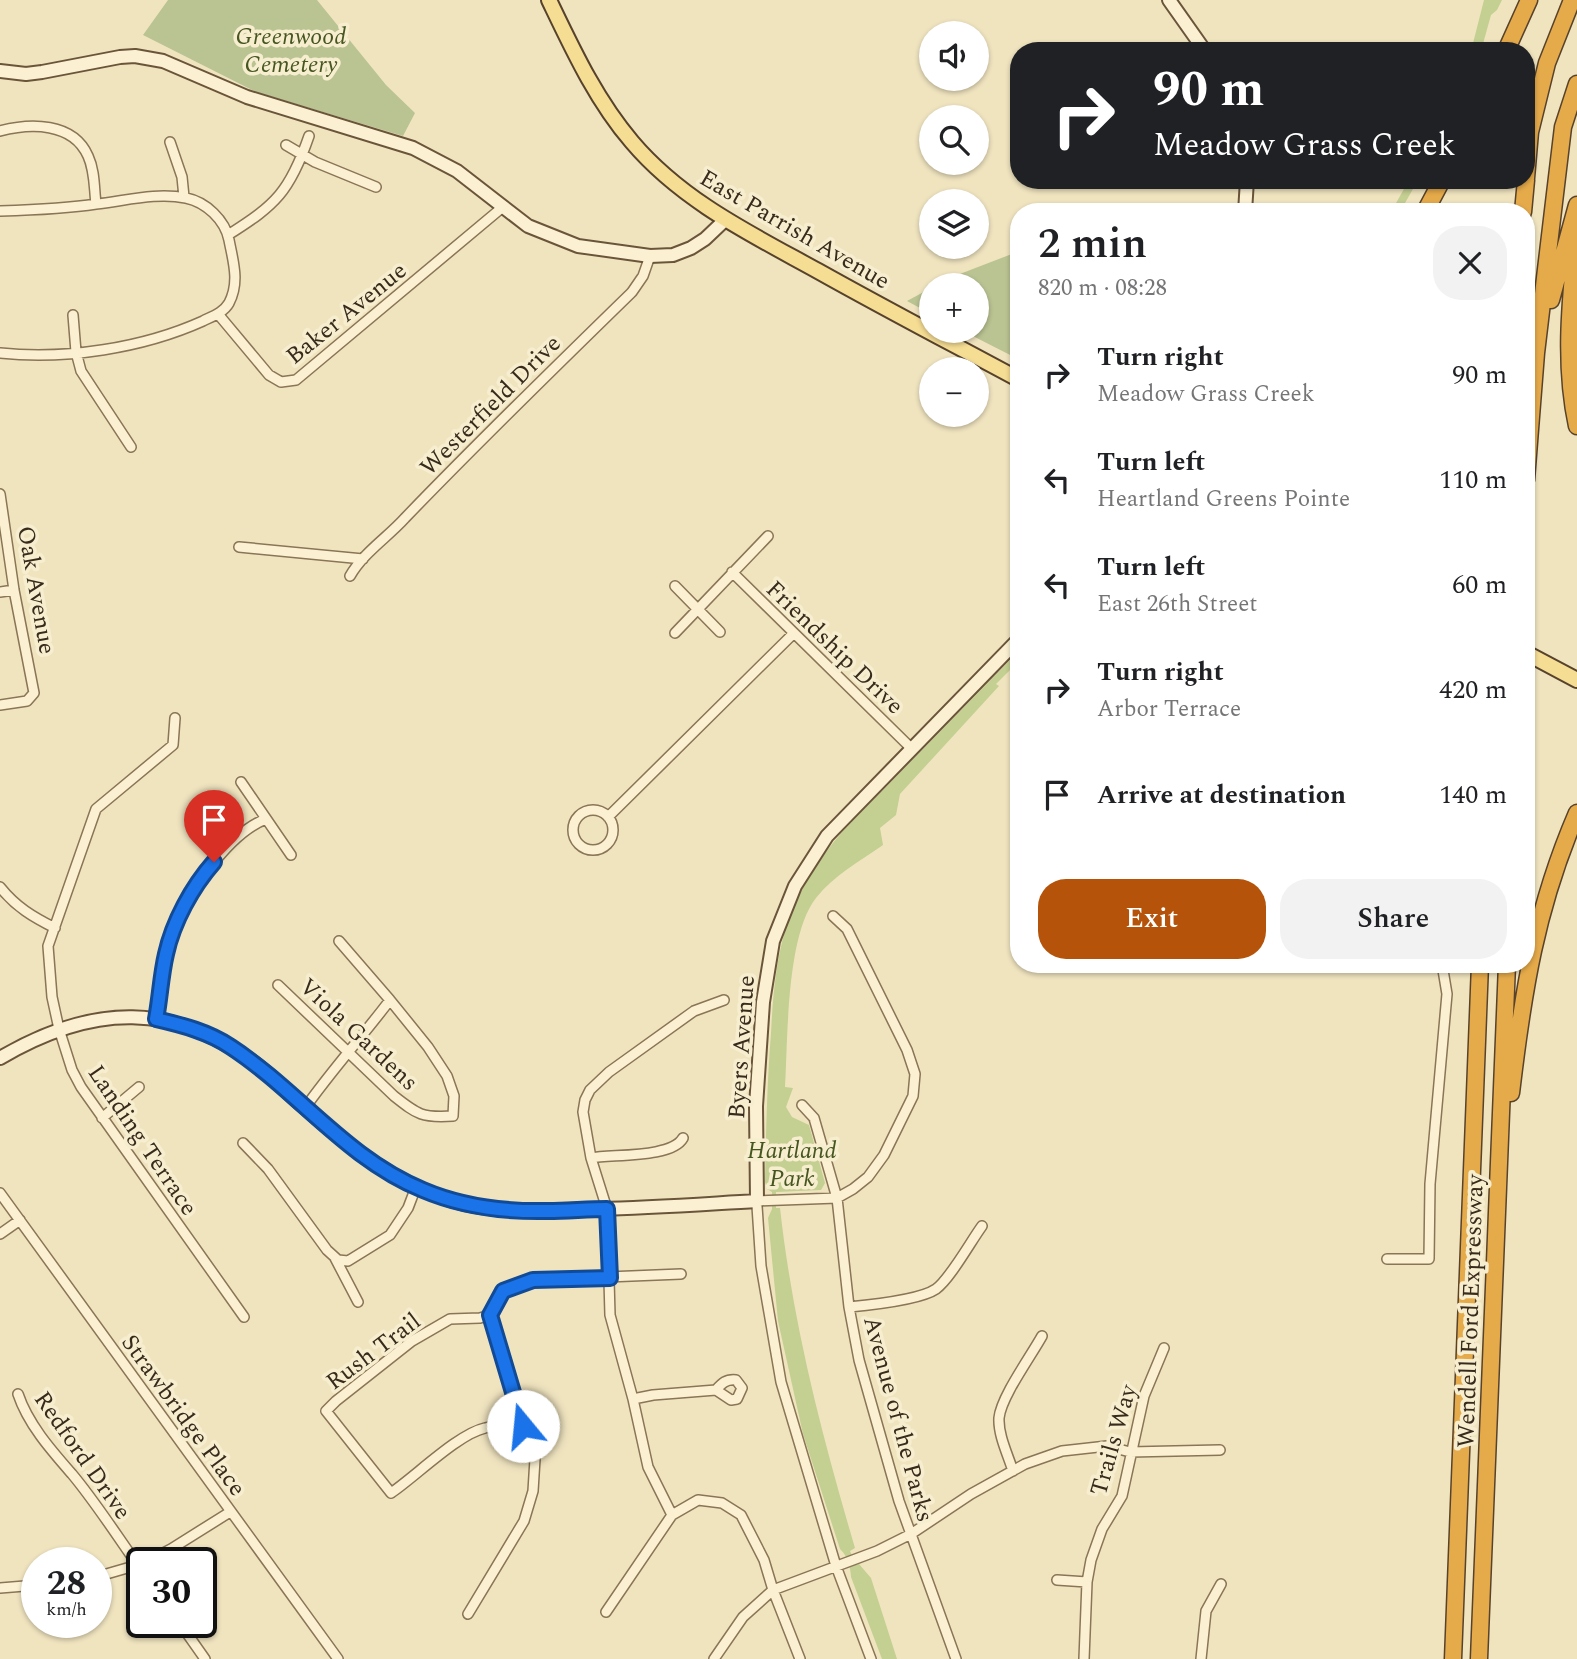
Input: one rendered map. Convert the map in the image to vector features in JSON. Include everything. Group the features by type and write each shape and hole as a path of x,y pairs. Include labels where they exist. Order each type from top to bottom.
{"highway":[{"path":"1510,42 1529,0"},
{"path":"1535,112 1547,63 1572,0"},
{"path":"1535,367 1563,127 1577,84"},
{"path":"1536,354 1577,205"},
{"path":"1577,231 1569,314 1571,397 1577,426"},
{"path":"1535,942 1550,882 1577,813"},
{"name":"Wendell Ford Expressway","path":"1453,1659 1480,973"},
{"name":"Wendell Ford Expressway","path":"1479,1659 1507,973"},
{"path":"1496,1221 1527,973"}],"main road":[{"name":"East Parrish Avenue","path":"549,0 584,71 619,126 662,173 724,220 1010,376"},
{"path":"1535,658 1577,680"}],"street":[{"path":"1169,0 1199,42"},
{"path":"0,71 26,74 135,56 163,61 247,97 413,148 457,171 528,226 565,242 650,256 673,255 691,248 724,220"},
{"path":"0,131 20,127 47,128 57,129 72,137 88,156 93,169 96,204"},
{"path":"228,234 262,214 277,200 294,176 309,136"},
{"path":"170,142 182,177 184,197"},
{"path":"286,145 302,155 376,187"},
{"path":"0,211 51,209 155,196 184,197 207,208 222,223 228,234 235,267 235,286 230,301 218,314 190,327 155,338 76,352 0,353"},
{"name":"Baker Avenue","path":"218,314 269,375 281,382 296,380 504,206"},
{"name":"Westerfield Drive","path":"350,576 363,559 403,521 462,457 632,292 643,276 650,256"},
{"path":"73,315 76,352 81,372 131,447"},
{"name":"Oak Avenue","path":"0,494 14,590 34,693 27,701 0,705"},
{"path":"675,633 768,536"},
{"path":"239,547 363,559"},
{"name":"Friendship Drive","path":"732,572 911,748"},
{"path":"675,586 720,632"},
{"path":"0,592 14,590"},
{"path":"608,817 794,633"},
{"name":"Byers Avenue","path":"872,1659 836,1566 781,1382 761,1266 756,1106 768,961 779,922 794,886 827,836 1010,648"},
{"name":"Landing Terrace","path":"175,718 173,745 96,808 48,946 52,996 72,1070 102,1118 244,1317"},
{"path":"241,782 291,855"},
{"path":"590,810 608,817 612,835 605,846 586,849 576,841 573,828 578,816 590,810"},
{"path":"156,1019 165,957 171,934 182,911 219,856 257,822 266,819"},
{"path":"0,887 12,903 55,929"},
{"path":"0,1058 59,1029 105,1018 156,1019 193,1029 230,1046 262,1069 360,1155 416,1187 467,1205 506,1211 837,1198 859,1185 879,1163 905,1113 915,1085 915,1074 907,1050 847,929 833,916"},
{"path":"304,1108 390,1000 339,941"},
{"path":"1387,1259 1429,1259 1430,1184 1447,994 1443,973"},
{"name":"Viola Gardens","path":"278,985 412,1110 430,1118 453,1116 454,1096 447,1076 428,1047 390,1000"},
{"path":"673,1515 648,1467 610,1315 607,1209 590,1158 583,1112 590,1090 609,1072 694,1011 724,1000"},
{"path":"102,1118 139,1087"},
{"name":"Avenue of the Parks","path":"802,1105 814,1118 837,1198 849,1307 859,1360 911,1534 956,1659"},
{"path":"590,1158 665,1150 680,1143 683,1138"},
{"path":"243,1143 268,1169 335,1258 358,1302"},
{"path":"335,1258 348,1261 390,1235 408,1208 416,1187"},
{"name":"Strawbridge Place","path":"0,1193 338,1659"},
{"path":"0,1234 20,1220"},
{"path":"849,1307 891,1303 937,1288 982,1226"},
{"path":"468,1615 524,1521 533,1491 535,1459 490,1315 503,1291 533,1280 681,1273"},
{"name":"Rush Trail","path":"490,1315 450,1319 412,1341 326,1411 391,1493 449,1447 484,1428 523,1426"},
{"path":"1013,1471 999,1417 1005,1400 1042,1336"},
{"name":"Trails Way","path":"1084,1659 1087,1582 1091,1560 1102,1529 1122,1496 1144,1396 1164,1348"},
{"path":"633,1399 716,1390"},
{"name":"Redford Drive","path":"18,1394 26,1414 54,1455 72,1474 127,1547"},
{"path":"714,1659 743,1617 772,1590 877,1551 911,1534 971,1494 1034,1461 1068,1450 1107,1446 1130,1452 1220,1450"},
{"path":"606,1612 673,1515 698,1500 722,1503 741,1515 764,1560 772,1590 800,1659"},
{"path":"174,1547 230,1512"},
{"path":"1057,1580 1087,1582"},
{"path":"1201,1659 1206,1611 1221,1584"},
{"path":"0,1588 21,1586"},
{"path":"190,1638 205,1659"}],"green space":[{"name":"Greenwood Cemetery","path":"168,0 317,0 386,85 415,113 403,136 256,92 143,35"},
{"path":"1484,0 1502,0 1491,15 1484,42 1473,42"},
{"path":"1404,189 1413,189 1405,203 1396,203"},
{"path":"1010,255 1010,355 987,343 989,343 989,273 962,273"},
{"path":"919,294 919,308 907,301"},
{"name":"Hartland Park","path":"1010,660 1010,670 996,684 999,686 900,794 896,815 880,828 883,845 839,876 816,898 806,915 799,937 790,988 785,1087 793,1088 786,1107 792,1117 809,1125 825,1183 821,1190 776,1192 776,1208 780,1208 793,1295 810,1380 855,1548 850,1551 856,1565 859,1564 871,1578 897,1659 882,1659 851,1577 848,1562 840,1549 803,1434 778,1321 768,1218 772,1209 772,1192 767,1189 765,1182 773,1004 781,947 789,918 805,884 842,832"}],"route":[{"path":"214,862 195,888 171,934 156,1019 193,1029 230,1046 262,1069 360,1155 425,1191 467,1205 506,1211 607,1209 610,1278 533,1280 503,1291 490,1315 523,1426"}]}
